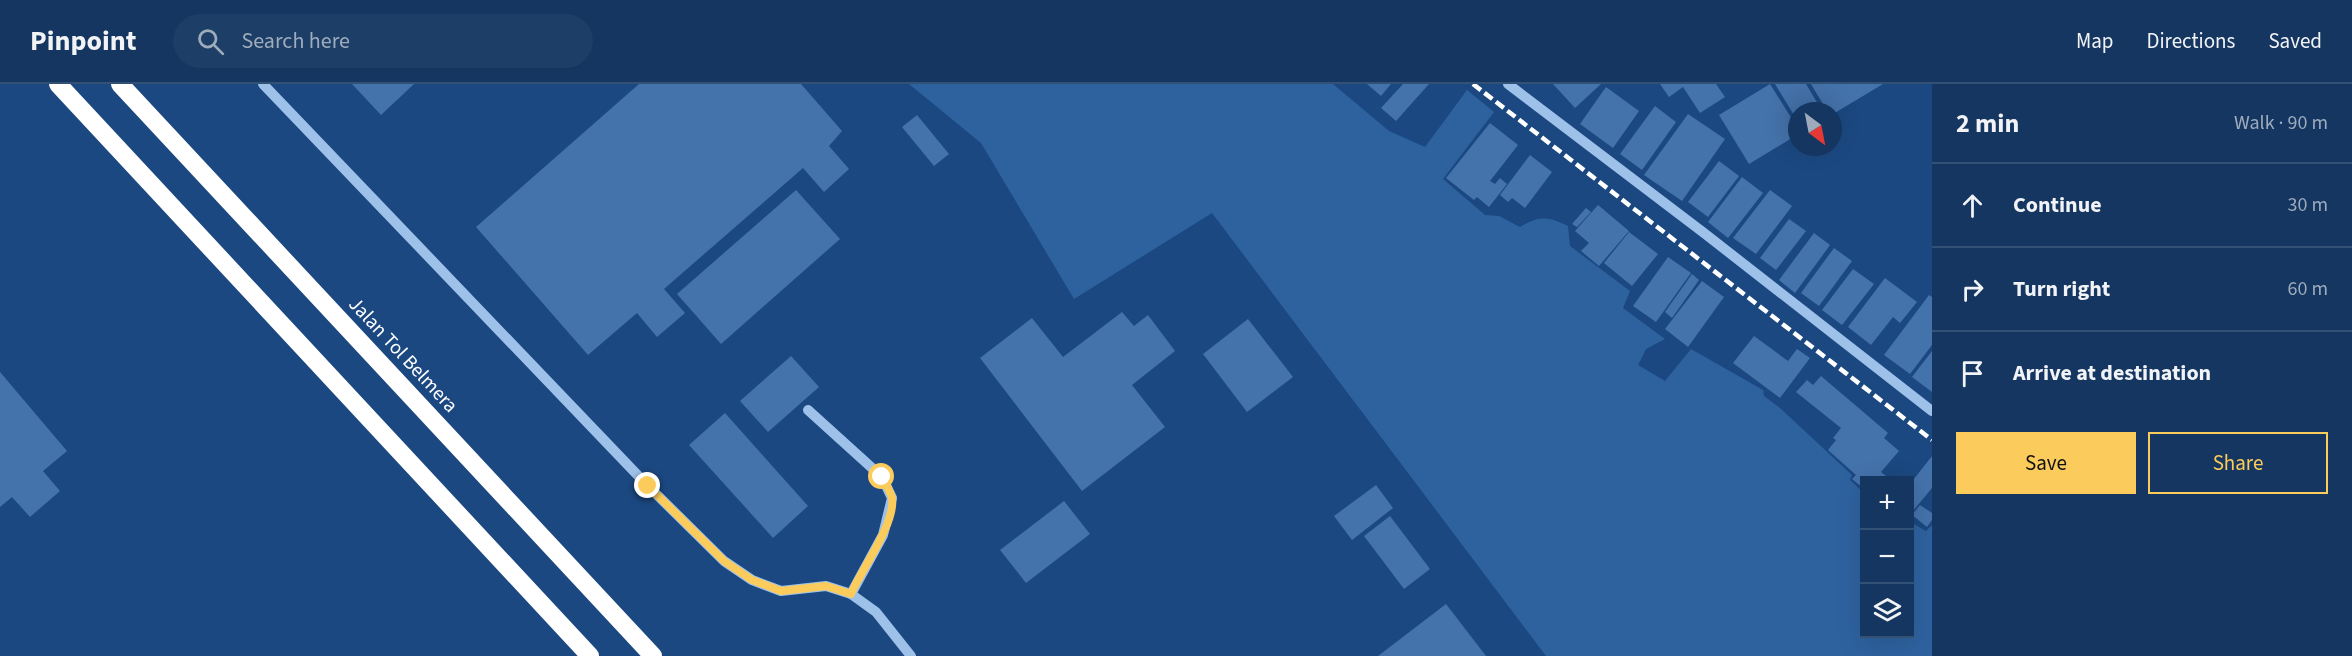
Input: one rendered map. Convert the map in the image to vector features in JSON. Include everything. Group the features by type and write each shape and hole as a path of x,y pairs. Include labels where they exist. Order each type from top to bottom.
{"highway":[{"path":"58,84 590,656"},
{"name":"Jalan Tol Belmera","path":"120,84 653,656"}],"street":[{"path":"263,84 648,486 724,561 752,580 781,591 826,586 851,594 876,612 911,656"},
{"path":"1508,84 1932,411"},
{"path":"808,410 882,477 892,498 883,535 851,594"}],"shaded area":[{"path":"909,84 1333,84 1389,131 1425,147 1467,90 1494,112 1443,179 1485,215 1499,216 1520,227 1538,219 1554,220 1568,226 1570,246 1630,291 1623,308 1665,339 1646,349 1638,365 1665,381 1691,349 1763,390 1764,396 1852,475 1850,480 1860,489 1860,638 1914,638 1914,524 1926,531 1932,525 1932,656 1546,656 1212,213 1074,299 981,143"}],"building":[{"path":"352,84 414,84 381,115"},
{"path":"639,84 801,84 842,131 829,146 849,169 824,192 803,168 664,289 685,313 657,337 637,313 588,355 476,227"},
{"path":"1367,84 1391,84 1381,96"},
{"path":"1403,84 1429,84 1396,121 1381,108"},
{"path":"1553,84 1601,84 1575,108"},
{"path":"1660,84 1716,84 1725,97 1700,113 1683,87 1669,97"},
{"path":"1770,84 1788,113 1788,140 1749,164 1719,115"},
{"path":"1775,84 1806,84 1817,102 1788,102 1788,105"},
{"path":"1811,84 1883,84 1842,109 1842,102 1822,102"},
{"path":"1606,87 1639,111 1613,148 1580,124"},
{"path":"1655,106 1676,122 1642,170 1620,154"},
{"path":"1688,114 1725,139 1682,201 1644,175"},
{"path":"917,115 949,154 934,166 902,127"},
{"path":"1490,123 1518,145 1490,181 1495,184 1500,178 1507,184 1489,207 1477,197 1474,200 1446,178"},
{"path":"1530,155 1552,172 1525,208 1512,198 1508,202 1500,195"},
{"path":"1719,161 1739,176 1708,217 1688,202"},
{"path":"1742,177 1763,193 1728,238 1708,222"},
{"path":"796,190 840,239 721,344 677,294"},
{"path":"1770,190 1792,206 1756,254 1733,238"},
{"path":"1598,205 1629,231 1599,266 1581,251 1589,243 1575,231"},
{"path":"1586,208 1591,212 1577,227 1572,224"},
{"path":"1789,219 1806,231 1776,270 1760,258"},
{"path":"1629,232 1658,254 1632,286 1604,263"},
{"path":"1814,233 1830,245 1795,293 1779,280"},
{"path":"1834,248 1852,261 1819,306 1801,293"},
{"path":"1668,257 1691,273 1656,322 1633,306"},
{"path":"1853,269 1874,284 1842,325 1822,310"},
{"path":"1692,274 1699,280 1672,318 1665,312"},
{"path":"1885,278 1917,302 1900,323 1893,317 1871,345 1848,327"},
{"path":"1702,281 1724,297 1688,347 1665,329"},
{"path":"1929,295 1932,297 1932,345 1910,374 1884,355"},
{"path":"1122,312 1134,326 1148,315 1175,351 1132,385 1165,427 1082,491 980,358 1032,318 1063,357"},
{"path":"1248,319 1293,377 1247,412 1203,354"},
{"path":"1754,336 1788,361 1797,349 1810,358 1780,398 1733,363"},
{"path":"1932,351 1932,392 1912,377"},
{"path":"791,356 819,387 768,432 740,401"},
{"path":"0,372 67,451 43,471 60,491 30,517 12,497 0,507"},
{"path":"1821,376 1888,433 1884,438 1899,451 1881,472 1886,476 1860,476 1860,486 1852,479 1856,475 1828,450 1836,440 1833,438 1841,428 1796,392 1807,380 1813,385"},
{"path":"725,413 808,506 773,538 689,445"},
{"path":"1932,456 1932,488 1914,510 1914,479"},
{"path":"1376,485 1393,508 1352,540 1334,516"},
{"path":"1064,501 1090,534 1026,583 1000,550"},
{"path":"1920,505 1932,513 1932,520 1927,527 1914,517 1914,512"},
{"path":"1390,516 1430,569 1404,589 1364,536"},
{"path":"1446,604 1486,656 1378,656"}],"railway":[{"path":"1473,84 1932,440"}],"route":[{"path":"648,486 724,561 752,580 781,591 826,586 851,594 857,579 883,535 888,520 892,498 882,477"}]}
